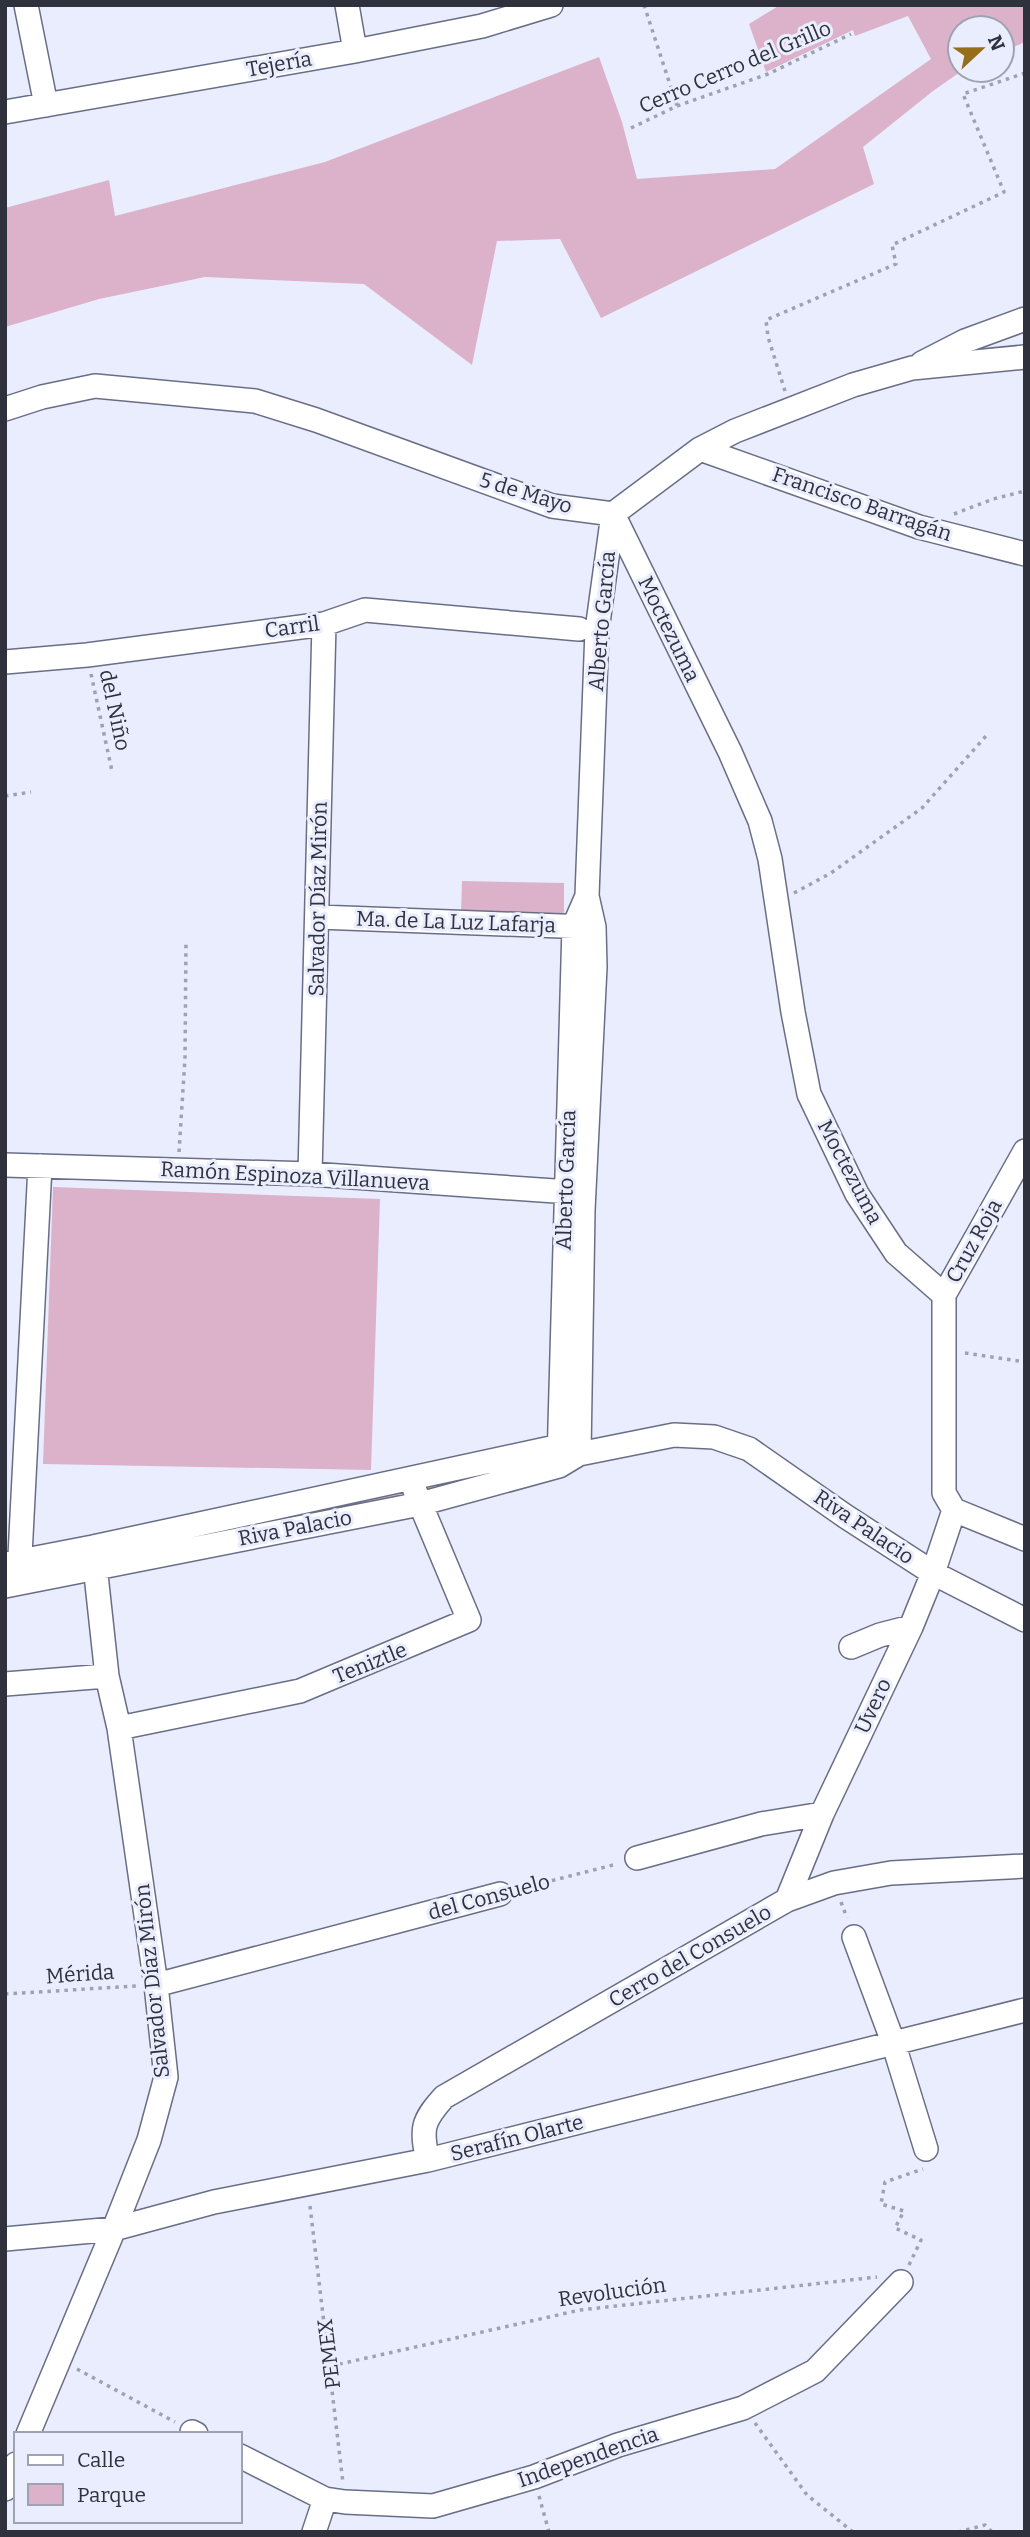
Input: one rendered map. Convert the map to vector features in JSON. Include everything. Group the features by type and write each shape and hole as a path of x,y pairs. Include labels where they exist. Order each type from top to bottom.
{"street":[{"path":"26,5 46,105"},
{"path":"347,5 355,51"},
{"name":"Tejería","path":"5,112 355,51 482,26 551,5"},
{"path":"912,368 965,341 1025,319"},
{"path":"612,514 700,449 735,431 853,385 912,368 1025,357"},
{"name":"5 de Mayo","path":"5,409 42,397 95,386 255,401 316,420 552,506 612,514"},
{"name":"Francisco Barragán","path":"700,449 919,527 1025,554"},
{"name":"Alberto García","path":"566,1455 597,630 612,514"},
{"name":"Moctezuma","path":"612,514 730,752 755,809 770,859 793,1012 810,1094 863,1204 897,1253 944,1295"},
{"name":"Carril","path":"5,662 87,655 324,624 365,610 579,629"},
{"name":"Salvador Díaz Mirón","path":"310,1174 324,624"},
{"name":"Ma. de La Luz Lafarja","path":"318,917 584,927"},
{"name":"Cruz Roja","path":"944,1295 1025,1150"},
{"name":"Ramón Espinoza Villanueva","path":"5,1164 310,1174 575,1192"},
{"path":"12,1573 40,1166"},
{"path":"944,1295 944,1493 954,1510 1025,1539"},
{"name":"Riva Palacio","path":"95,1557 411,1479 674,1435 715,1437 749,1450 845,1517 933,1573 1025,1620"},
{"name":"Riva Palacio","path":"12,1573 420,1504 566,1455"},
{"name":"Teniztle","path":"119,1728 300,1691 469,1620 411,1479"},
{"name":"Uvero","path":"788,1900 822,1814 911,1627 954,1510"},
{"name":"Salvador Díaz Mirón","path":"29,2432 149,2140 166,2077 156,1985 119,1728 107,1676 95,1557"},
{"path":"851,1647 880,1634 911,1627"},
{"path":"5,1684 107,1676"},
{"path":"637,1858 761,1825 822,1814"},
{"name":"Cerro del Consuelo","path":"428,2160 424,2143 426,2116 444,2097 788,1900 834,1883 891,1873 1025,1866"},
{"name":"del Consuelo","path":"156,1985 500,1894"},
{"path":"853,1937 893,2042 926,2149"},
{"name":"Serafín Olarte","path":"5,2239 114,2229 214,2203 428,2160 1025,2010"},
{"name":"Independencia","path":"242,2457 335,2501 433,2506 534,2477 618,2445 743,2407 815,2371 901,2282"},
{"path":"5,2489 14,2469"},
{"path":"314,2532 335,2501"}],"path":[{"path":"644,5 677,106"},
{"name":"Cerro Cerro del Grillo","path":"631,128 677,106 768,75 851,34"},
{"path":"791,409 765,320 896,264 892,245 1004,192 963,94 1025,73"},
{"path":"919,527 993,499 1025,491"},
{"name":"del Niño","path":"87,655 112,771"},
{"path":"777,902 831,873 922,808 986,736"},
{"path":"5,796 31,792"},
{"path":"178,1168 185,1058 186,941"},
{"path":"944,1349 1025,1362"},
{"name":"del Consuelo","path":"500,1894 637,1858"},
{"path":"834,1883 853,1937"},
{"name":"Mérida","path":"5,1994 156,1985"},
{"path":"901,2282 921,2240 895,2228 904,2211 881,2204 884,2182 923,2169 926,2149"},
{"name":"PEMEX","path":"310,2206 331,2366 335,2501"},
{"name":"Revolución","path":"331,2366 580,2310 878,2277 901,2282"},
{"path":"59,2359 192,2432"},
{"path":"743,2407 807,2495 853,2532"},
{"path":"534,2477 549,2532"},
{"path":"958,2532 985,2525 992,2532"}],"green space":[{"path":"780,5 1025,5 1025,42 1016,46 1016,14 946,14 946,82 863,147 874,184 601,318 560,239 497,241 472,365 364,284 205,277 99,299 5,327 5,208 109,180 115,216 325,162 599,57 622,122 637,179 775,169 931,59 908,16 855,36 853,30 766,72 749,24"},
{"path":"462,881 564,883 564,915 461,913"},
{"path":"53,1187 380,1199 371,1470 43,1464"},
{"path":"534,1462 536,1467 132,1555 128,1551"}]}
